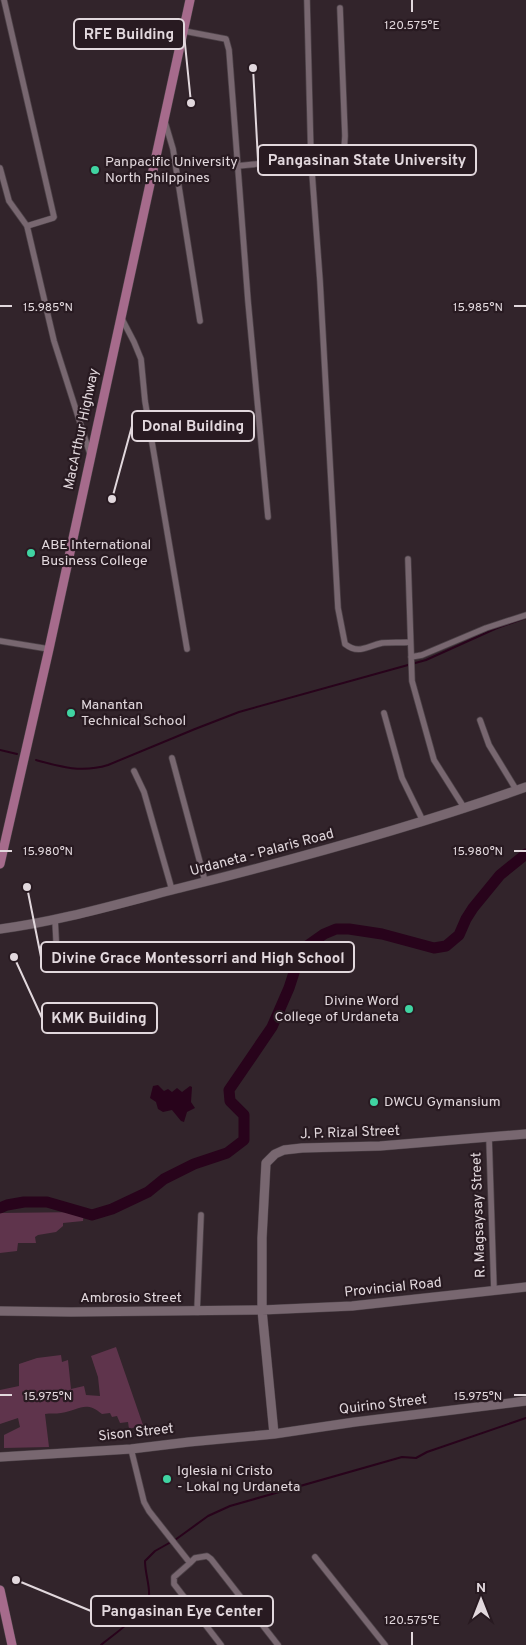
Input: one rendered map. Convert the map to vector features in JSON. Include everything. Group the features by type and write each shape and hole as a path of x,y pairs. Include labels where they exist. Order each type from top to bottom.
{"main road":[{"name":"MacArthur Highway","path":"0,864 190,0"},
{"path":"0,1590 12,1645"}],"street":[{"path":"4,0 54,217 27,226"},
{"path":"307,0 311,159 320,281 338,608 345,644 352,649 410,642"},
{"path":"237,166 338,156 344,151 340,8"},
{"path":"184,31 226,39 229,50 237,166 268,517"},
{"path":"164,119 173,149 200,321"},
{"path":"0,168 9,201 27,226 54,341 90,454"},
{"path":"121,317 141,359 145,401 187,649"},
{"path":"408,559 412,674 434,760 464,809"},
{"path":"411,659 486,628 526,615"},
{"path":"0,641 49,648"},
{"path":"384,713 402,778 423,821"},
{"path":"480,720 490,745 521,789"},
{"path":"172,758 205,882"},
{"path":"134,771 144,792 172,890"},
{"name":"Urdaneta - Palaris Road","path":"0,929 54,919 300,858 464,809 521,789"},
{"path":"54,919 57,958"},
{"name":"J. P. Rizal Street","path":"274,1434 262,1310 264,1177 266,1163 275,1154 284,1150 380,1146 526,1134"},
{"name":"R. Magsaysay Street","path":"490,1137 494,1291"},
{"path":"197,1312 201,1215"},
{"name":"Provincial Road","path":"262,1310 352,1306 526,1287"},
{"name":"Ambrosio Street","path":"0,1311 197,1312 262,1310"},
{"name":"Quirino Street","path":"274,1434 526,1401"},
{"name":"Sison Street","path":"0,1458 131,1449 274,1434"},
{"path":"131,1449 144,1502 190,1563"},
{"path":"221,1645 174,1584 174,1577 195,1558 207,1556 211,1559 278,1645"},
{"path":"314,1557 385,1645"}],"shaded area":[{"path":"158,1085 164,1091 168,1089 172,1092 177,1088 182,1092 190,1086 192,1087 191,1102 195,1108 187,1112 184,1122 172,1110 163,1112 158,1109 156,1102 150,1098 153,1086"},
{"path":"84,1212 83,1221 63,1223 63,1226 56,1232 35,1237 36,1243 18,1243 17,1251 0,1253 0,1213"},
{"path":"116,1347 143,1425 129,1429 128,1422 120,1423 117,1416 112,1417 110,1413 102,1414 91,1408 82,1407 68,1412 45,1414 49,1447 4,1448 4,1435 20,1427 18,1418 0,1424 0,1390 19,1386 19,1364 37,1358 61,1355 62,1362 68,1360 71,1389 84,1386 86,1395 100,1396 98,1377 91,1356"}],"waterway":[{"path":"36,760 80,769 108,765 239,712 426,660 497,628 526,618"},
{"path":"0,750 17,754"},
{"path":"0,1208 24,1202 47,1202 92,1215 112,1209 148,1192 164,1179 194,1164 227,1153 244,1140 244,1115 230,1101 229,1090 272,1027 289,988 300,954 307,946 324,934 336,929 382,934 434,948 446,946 459,935 473,908 500,875 526,854"},
{"path":"175,1540 208,1516 230,1506 402,1457 416,1458 427,1452 526,1418"},
{"path":"101,1645 143,1609 149,1596 145,1561 155,1551 171,1542"}],"place":[{"name":"Pangasinan State University","path":"253,68"},
{"name":"RFE Building","path":"191,103"},
{"name":"Panpacific University North Philppines","path":"95,170"},
{"name":"Donal Building","path":"112,499"},
{"name":"ABE International Business College","path":"31,553"},
{"name":"Manantan Technical School","path":"71,713"},
{"name":"Divine Grace Montessorri and High School","path":"27,887"},
{"name":"KMK Building","path":"14,957"},
{"name":"Divine Word College of Urdaneta","path":"409,1009"},
{"name":"DWCU Gymansium","path":"374,1102"},
{"name":"Iglesia ni Cristo - Lokal ng Urdaneta","path":"167,1479"},
{"name":"Pangasinan Eye Center","path":"16,1580"}]}
